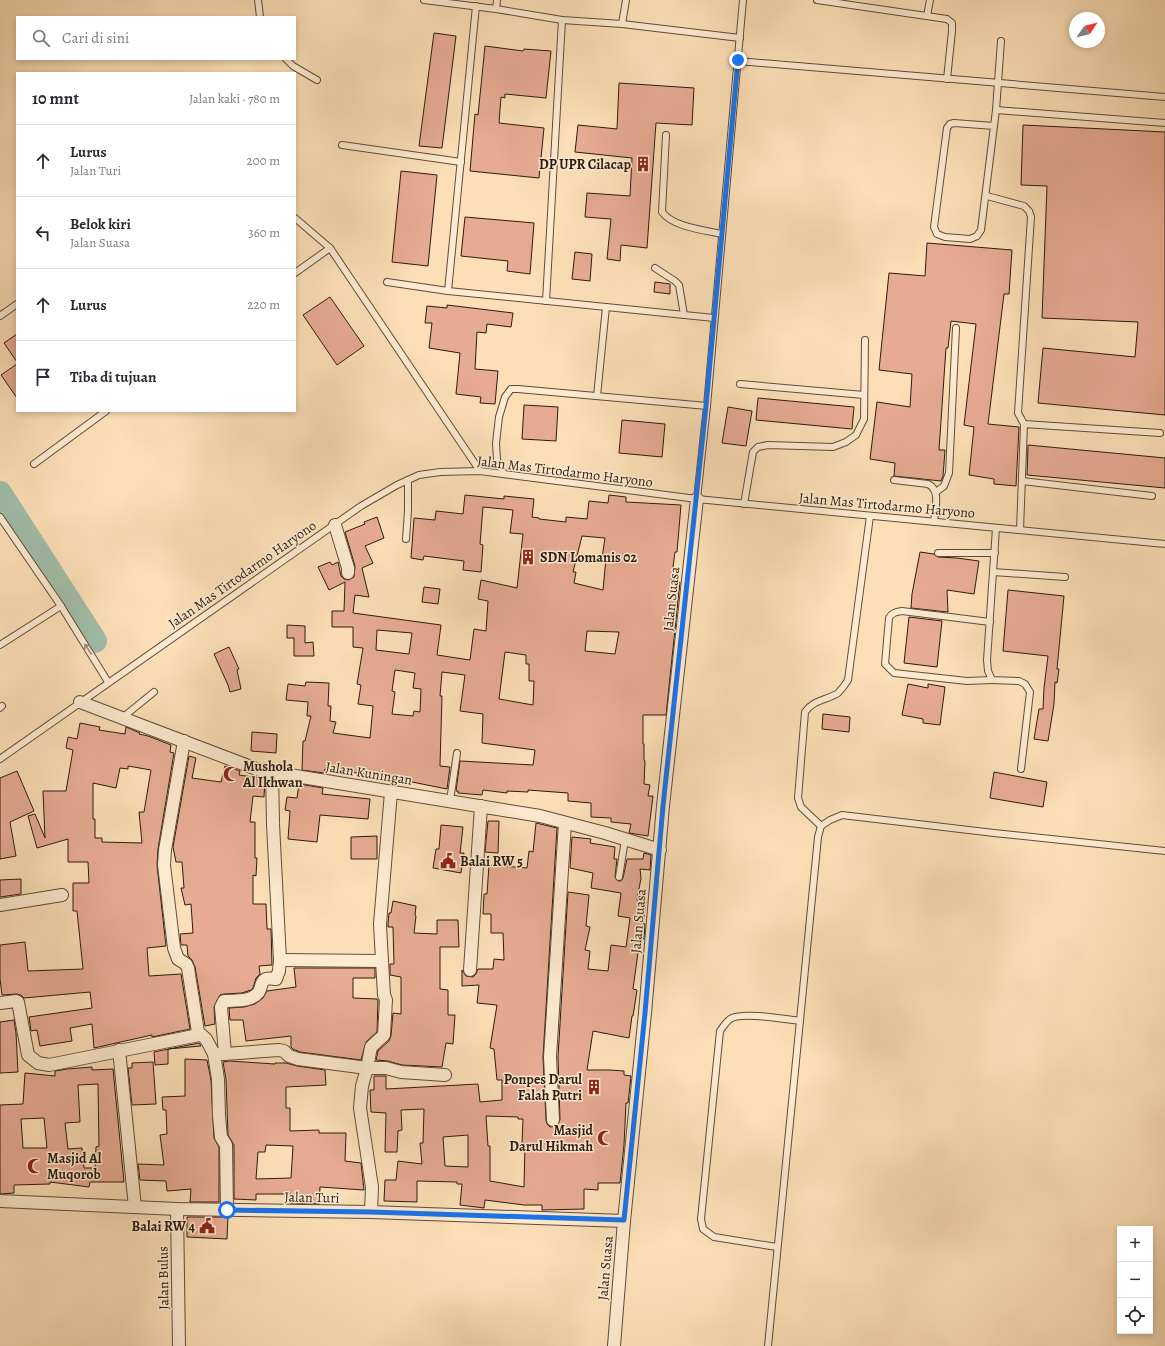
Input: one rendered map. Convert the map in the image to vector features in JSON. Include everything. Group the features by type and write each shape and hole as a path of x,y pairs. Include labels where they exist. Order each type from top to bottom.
{"street":[{"name":"Jalan Suasa","path":"614,1346 624,1220 660,850 697,500"},
{"path":"335,524 348,568 348,573"},
{"name":"Jalan Kuningan","path":"80,702 259,770 540,816 660,850"},
{"path":"184,741 165,850 164,865 174,948 178,959 186,964 188,968 198,1032 220,1054"},
{"path":"227,1210 226,1145 221,1137 218,1116 221,1007 224,1001 242,1000 252,997 258,993 263,981 267,979 276,979 278,976 280,960 272,824 272,772"},
{"path":"371,1212 372,1187 370,1168 362,1130 360,1108 362,1086 371,1047 384,1035 386,1000 384,995 380,924 391,792"},
{"path":"470,970 481,806"},
{"path":"553,1120 550,1056 565,823"},
{"path":"0,905 62,895"},
{"path":"280,960 382,961"},
{"path":"0,1003 13,1001 18,1002 28,1055 38,1063 49,1064 200,1035"},
{"path":"119,1050 136,1207"},
{"path":"220,1054 279,1050 284,1051 289,1056 298,1059 367,1068 386,1068 401,1072 445,1075"},
{"name":"Jalan Turi","path":"0,1201 177,1209 371,1212 624,1220"},
{"name":"Jalan Bulus","path":"177,1209 179,1346"}],"lane":[{"path":"258,0 260,16"},
{"path":"424,0 476,6 562,20 622,24 740,38"},
{"path":"496,9 497,0"},
{"path":"622,24 626,0"},
{"path":"697,500 743,0"},
{"path":"817,0 947,19 952,23 947,79"},
{"path":"927,16 930,0"},
{"path":"448,292 476,6"},
{"path":"546,301 562,20"},
{"path":"994,126 954,123 950,124 947,128 934,227 937,234 945,237 970,239 977,236 982,230 996,110 1001,41"},
{"path":"287,60 293,66 317,80"},
{"path":"738,60 1165,97"},
{"path":"996,110 1165,123"},
{"path":"666,136 662,212 666,218 674,222 722,234"},
{"path":"342,145 461,162"},
{"path":"987,196 1024,206 1031,217 1018,414 1024,424 1020,530"},
{"path":"296,219 330,248 480,471"},
{"path":"296,272 330,248"},
{"path":"655,268 679,285 684,315"},
{"path":"387,282 448,292 714,318"},
{"path":"0,316 16,305"},
{"path":"597,396 606,307"},
{"path":"936,492 944,486 949,473 956,328"},
{"path":"744,504 753,452 758,447 768,444 833,447 846,442 856,435 864,419 865,340"},
{"path":"740,384 864,395"},
{"path":"504,474 497,460 496,443 499,417 505,397 511,389 706,406"},
{"path":"34,464 105,412"},
{"path":"1024,424 1160,433"},
{"name":"Jalan Mas Tirtodarmo Haryono","path":"0,759 361,506 419,475 440,472 480,471 697,500 1165,544"},
{"path":"406,539 408,480"},
{"path":"894,480 928,484 933,486 936,492 934,522"},
{"path":"1022,481 1152,496"},
{"path":"821,826 801,806 798,798 805,712 813,703 837,693 844,687 848,680 870,516"},
{"path":"0,517 60,606 108,682"},
{"path":"992,680 988,671 987,660 996,528"},
{"path":"938,553 995,553"},
{"path":"993,572 1065,577"},
{"path":"0,645 60,606"},
{"path":"990,622 902,611 895,612 891,614 889,618 885,664 894,673 967,681 1019,681 1025,684 1030,692 1021,769"},
{"path":"122,718 154,692"},
{"path":"450,801 457,753"},
{"path":"768,1346 818,837 821,826 842,815 1165,851"},
{"path":"619,877 625,840"},
{"path":"777,1247 714,1237 703,1229 701,1220 720,1031 725,1023 732,1017 744,1015 800,1021"}],"building":[{"path":"434,33 456,36 442,148 419,146"},
{"path":"485,46 523,51 524,49 551,51 546,98 505,94 505,98 501,97 499,123 544,128 539,178 470,171 475,114 478,115"},
{"path":"619,83 694,88 692,125 656,123 647,248 621,245 620,261 607,259 611,219 585,217 587,193 630,196 632,158 575,152 578,125 617,129"},
{"path":"1023,125 1165,132 1165,415 1038,403 1043,348 1135,357 1138,322 1042,318 1047,186 1021,185"},
{"path":"401,171 437,175 428,266 392,262"},
{"path":"465,217 534,223 530,274 507,271 508,261 461,256"},
{"path":"927,243 1012,250 1009,294 1004,294 988,424 1019,427 1016,486 994,484 994,479 969,475 974,427 964,425 976,324 951,321 948,348 946,348 939,450 945,450 943,476 941,481 894,476 895,463 870,459 877,402 910,407 912,374 879,370 889,273 925,276"},
{"path":"575,252 592,254 590,281 572,279"},
{"path":"655,282 670,284 670,294 654,292"},
{"path":"330,297 364,346 337,365 303,315"},
{"path":"447,305 513,313 511,327 487,324 486,333 477,332 475,369 498,371 495,404 480,403 481,397 456,394 460,353 429,348 432,323 425,323 427,306 447,308"},
{"path":"16,335 16,361 4,343"},
{"path":"16,365 16,397 1,375"},
{"path":"758,398 854,407 852,429 756,420"},
{"path":"524,405 558,407 556,441 522,439"},
{"path":"728,407 752,411 746,446 722,443"},
{"path":"622,420 665,424 662,457 619,453"},
{"path":"1028,445 1165,458 1165,488 1027,475"},
{"path":"465,495 504,499 504,496 534,499 532,517 566,522 566,517 587,519 589,501 608,503 609,495 626,497 626,502 681,505 677,552 675,552 671,582 680,582 666,715 643,715 643,744 645,761 644,784 650,785 648,796 653,796 648,836 629,833 631,824 611,822 611,818 591,817 591,803 568,801 568,793 528,790 528,792 507,791 507,793 483,790 482,795 458,793 458,791 456,791 460,761 533,765 535,750 482,743 483,714 460,711 465,675 442,672 440,696 442,696 440,766 450,767 447,789 407,781 407,779 389,775 365,771 365,774 325,769 324,773 302,770 303,741 305,741 311,716 307,716 308,702 286,700 288,684 305,686 306,682 329,683 328,706 331,706 330,721 336,722 333,733 370,738 373,706 358,704 361,685 357,684 363,648 353,647 353,627 332,627 332,611 344,611 345,582 329,590 318,567 330,562 332,565 338,562 341,576 344,579 348,580 354,577 355,566 345,532 365,524 364,522 377,517 384,538 365,546 373,563 362,568 369,597 355,595 353,613 441,625 437,655 470,660 474,629 486,631 488,601 478,599 481,580 517,588 523,534 510,533 513,510 483,507 480,544 483,545 481,572 463,570 464,561 424,556 423,560 411,558 414,518 435,520 436,511 463,514","holes":["582,536 605,538 602,558 606,558 603,590 574,583 576,572 573,572","377,630 412,633 409,654 376,650","587,631 619,632 615,654 585,651","505,652 526,655 526,664 529,664 529,681 534,681 533,705 499,699","395,670 415,673 413,688 421,689 420,712 414,711 413,716 392,714 395,692 392,691"]},
{"path":"920,552 934,554 938,557 979,561 974,594 947,590 948,612 911,608 912,594"},
{"path":"424,587 440,589 438,604 422,602"},
{"path":"1008,590 1064,596 1057,669 1059,669 1057,683 1055,682 1054,704 1048,741 1034,739 1039,709 1043,709 1048,656 1003,651"},
{"path":"909,617 942,621 937,667 904,663"},
{"path":"287,625 305,626 305,643 313,642 314,656 294,656 294,638 287,638"},
{"path":"229,647 239,669 237,670 241,689 230,692 214,654"},
{"path":"908,684 928,688 928,684 945,687 940,725 923,723 923,719 902,715"},
{"path":"823,714 850,717 849,732 822,729"},
{"path":"80,723 100,727 99,730 125,734 126,727 140,733 139,734 171,745 170,752 174,753 158,849 157,865 166,946 147,948 149,976 181,974 190,1029 152,1037 152,1035 94,1048 92,1024 70,1028 72,1041 40,1046 37,1030 31,1031 29,1017 92,1008 90,992 24,998 21,995 16,994 2,995 0,979 0,945 25,942 28,971 83,969 77,911 73,911 73,883 89,883 88,862 68,862 68,839 37,848 28,816 35,814 45,838 43,791 66,791 73,750 66,748 68,737 77,739","holes":["128,766 151,770 144,812 139,812 142,843 102,842 102,838 95,838 95,819 93,819 93,783 116,788 120,768 128,769"]},
{"path":"252,732 277,734 276,753 251,751"},
{"path":"189,756 196,758 192,778 221,782 225,766 240,771 239,775 265,779 264,797 253,796 250,822 255,822 255,858 257,858 256,876 253,875 253,904 266,904 267,929 271,929 272,965 259,966 260,974 256,978 251,990 242,993 220,995 214,1007 215,1024 205,1026 195,967 192,960 188,956 187,945 181,945 180,934 193,933 191,904 185,905 181,888 184,888 182,862 176,862 173,847"},
{"path":"17,771 34,811 10,822 16,856 0,859 0,778"},
{"path":"994,772 1047,782 1043,807 990,798"},
{"path":"299,784 323,788 322,794 370,799 368,819 320,815 317,842 288,839 290,811 285,810 287,797 297,798"},
{"path":"488,821 499,821 498,853 485,852"},
{"path":"536,823 557,828 543,1057 546,1120 550,1127 557,1126 560,1120 558,1057 568,892 589,895 586,926 590,927 585,950 590,951 588,969 608,971 611,945 626,947 630,918 618,916 621,893 591,888 593,873 570,868 572,837 591,839 590,843 615,847 614,859 617,859 615,877 618,881 621,881 623,878 627,859 643,859 644,853 651,855 650,870 640,869 641,878 637,900 646,901 643,923 645,924 644,939 640,938 633,989 637,990 629,1038 593,1031 587,1070 624,1071 624,1075 631,1076 628,1103 626,1103 620,1183 598,1183 598,1190 584,1189 584,1209 542,1210 542,1205 524,1205 485,1200 484,1208 460,1205 462,1184 457,1184 457,1182 417,1181 417,1202 384,1201 385,1180 396,1180 398,1161 422,1164 420,1143 423,1143 424,1109 401,1110 402,1130 398,1131 397,1152 385,1152 386,1113 371,1112 370,1090 374,1090 374,1076 386,1076 386,1089 478,1084 480,1102 502,1100 502,1080 497,1080 494,1049 490,1048 497,1005 477,1003 479,985 462,986 462,970 466,976 473,977 478,969 493,969 494,959 504,960 503,933 491,933 491,914 483,914 484,894 487,894 489,865 527,868 529,851 533,852","holes":["486,1116 518,1117 518,1119 523,1119 522,1143 525,1144 524,1187 490,1181 490,1146 488,1146","468,1135 468,1167 445,1166 443,1137"]},
{"path":"441,825 463,827 460,853 464,853 461,873 433,868 436,849 439,849"},
{"path":"377,836 377,859 351,859 351,837"},
{"path":"21,879 21,894 0,897 0,880"},
{"path":"393,901 416,906 414,933 437,934 437,920 458,920 459,947 440,947 440,989 448,990 448,1015 455,1015 453,1044 446,1043 442,1067 402,1065 388,1061 376,1060 378,1051 389,1041 391,1036 393,1013 401,1014 401,977 390,975 390,964 394,964 393,927 388,927 388,924 389,913 391,913"},
{"path":"294,968 375,968 375,978 353,978 353,998 377,999 378,1001 377,1032 366,1042 361,1060 300,1052 291,1047 291,1036 246,1041 243,1020 230,1020 229,1008 244,1007 255,1004 263,998 267,991 296,987"},
{"path":"14,1020 18,1072 0,1073 0,1022"},
{"path":"199,1043 201,1046 170,1049"},
{"path":"168,1049 168,1064 155,1065 154,1052"},
{"path":"185,1059 207,1060 211,1080 214,1138 219,1147 219,1202 190,1202 191,1189 167,1191 166,1181 140,1180 138,1164 164,1165 160,1135 167,1134 166,1110 163,1110 162,1097 185,1096"},
{"path":"153,1062 156,1104 132,1105 128,1068 132,1068 132,1063"},
{"path":"223,1062 286,1063 325,1070 326,1085 286,1087 286,1108 290,1108 290,1131 319,1130 319,1133 346,1133 345,1161 361,1163 364,1190 320,1187 319,1204 290,1203 291,1194 256,1194 256,1200 234,1199 234,1145 228,1135 226,1079","holes":["266,1145 293,1146 291,1178 256,1179 258,1152 265,1152"]},
{"path":"92,1067 92,1070 113,1069 124,1182 90,1182 89,1187 50,1182 50,1184 14,1185 14,1193 0,1194 0,1105 23,1104 25,1073 55,1076 55,1071","holes":["98,1084 99,1146 96,1147 95,1168 84,1168 82,1148 68,1149 65,1123 80,1122 78,1085","44,1118 47,1148 23,1148 21,1119"]},
{"name":"Balai RW 4","path":"187,1217 228,1217 227,1239 187,1237"}],"waterway":[{"path":"0,493 95,641"}],"place":[{"name":"DP UPR Cilacap","path":"643,164"},
{"name":"SDN Lomanis 02","path":"528,557"},
{"name":"Mushola Al Ikhwan","path":"231,774"},
{"name":"Balai RW 5","path":"448,861"},
{"name":"Ponpes Darul Falah Putri","path":"594,1087"},
{"name":"Masjid Darul Hikmah","path":"605,1138"},
{"name":"Masjid Al Muqorob","path":"35,1166"},
{"name":"Balai RW 4","path":"207,1226"}],"route":[{"path":"227,1210 371,1212 624,1220 645,1013 663,806 706,406 738,60"}]}
